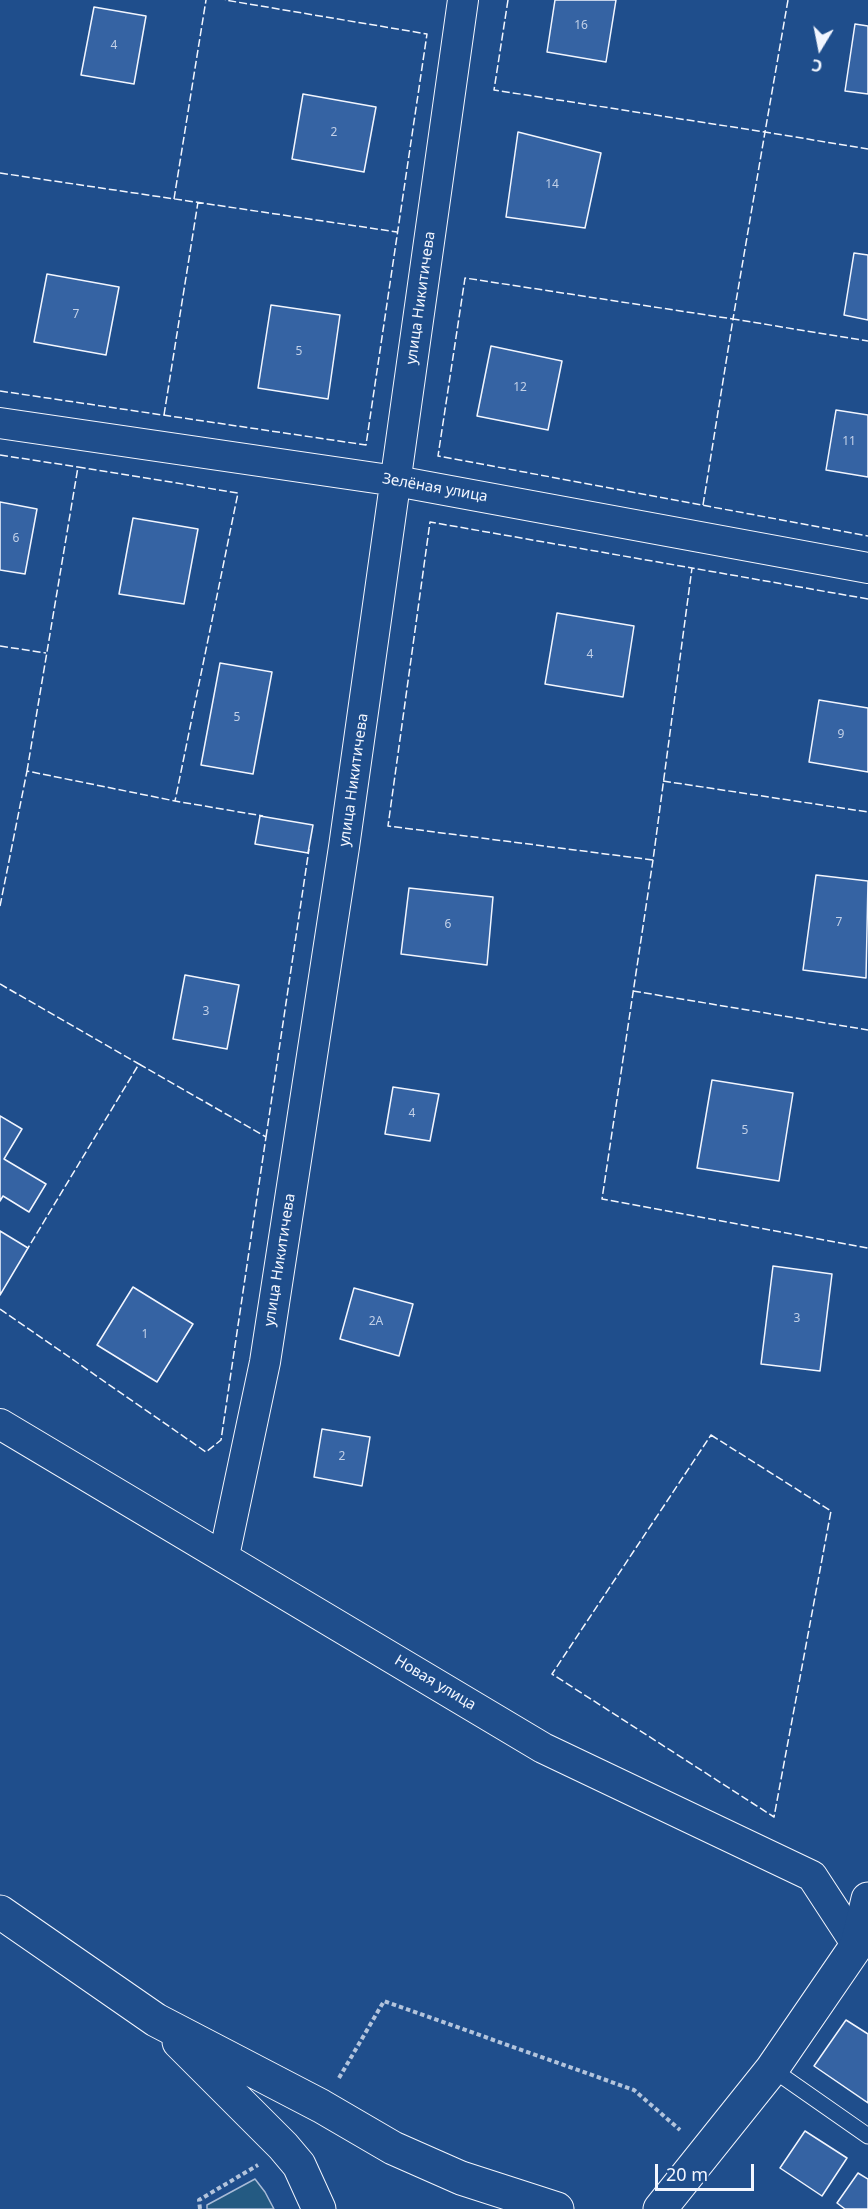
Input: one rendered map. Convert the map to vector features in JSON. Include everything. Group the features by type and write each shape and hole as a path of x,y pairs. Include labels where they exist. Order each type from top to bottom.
{"main road":[{"path":"660,2209 772,2069 864,1947 868,1899"},
{"path":"0,1912 156,2020 321,2106 393,2148 461,2178 557,2209"},
{"path":"156,2020 300,2165 319,2209"},
{"path":"487,2209 533,2209"}],"street":[{"name":"улица Никитичева","path":"224,1556 265,1362 344,847 463,0"},
{"name":"Зелёная улица","path":"0,423 396,481 868,568"},
{"name":"Новая улица","path":"0,1424 543,1748 812,1876 864,1947"}],"lane":[{"path":"772,2069 868,2136"}],"path":[{"path":"338,2081 384,2001 634,2090 706,2151"},
{"path":"200,2209 199,2200 226,2186 266,2160"}],"shaded area":[{"path":"255,2179 274,2209 207,2209 207,2205"}],"building":[{"path":"555,0 616,0 606,62 547,52"},
{"path":"94,7 146,16 134,84 81,75"},
{"path":"855,24 868,26 868,94 845,91"},
{"path":"303,94 376,107 364,172 292,159"},
{"path":"518,132 601,153 585,228 506,217"},
{"path":"854,253 868,255 868,320 844,315"},
{"path":"47,274 119,287 106,355 34,342"},
{"path":"271,305 340,315 328,399 258,388"},
{"path":"491,346 562,361 548,430 477,416"},
{"path":"836,410 868,415 868,477 826,470"},
{"path":"0,502 37,509 25,574 0,570"},
{"path":"133,518 198,529 184,604 119,594"},
{"path":"557,613 634,626 623,697 545,684"},
{"path":"220,663 272,672 253,774 201,765"},
{"path":"819,700 868,708 868,772 809,762"},
{"path":"260,816 313,825 308,853 255,844"},
{"path":"816,875 868,881 866,978 803,970"},
{"path":"409,888 493,897 487,965 401,954"},
{"path":"185,975 239,985 227,1049 173,1039"},
{"path":"712,1080 793,1093 779,1181 697,1168"},
{"path":"393,1087 439,1094 430,1141 385,1134"},
{"path":"0,1116 22,1129 4,1159 46,1184 29,1212 3,1196 0,1201"},
{"path":"0,1231 28,1248 0,1295"},
{"path":"773,1266 832,1274 820,1371 761,1364"},
{"path":"133,1287 193,1324 157,1382 97,1345"},
{"path":"354,1288 413,1304 399,1356 340,1339"},
{"path":"322,1429 370,1437 362,1486 314,1477"},
{"path":"846,2020 868,2034 868,2103 814,2066"},
{"path":"805,2131 847,2158 822,2196 780,2168"},
{"path":"858,2173 868,2179 868,2209 845,2209 837,2203"}],"fence":[{"path":"174,199 206,0"},
{"path":"0,391 366,445 427,34 225,0"},
{"path":"508,0 494,90 765,132 733,319 465,278 438,456 868,536"},
{"path":"788,0 765,132 868,149"},
{"path":"0,173 397,232"},
{"path":"164,415 198,202"},
{"path":"703,505 733,319 868,341"},
{"path":"0,455 78,467"},
{"path":"27,771 78,467 238,493 175,801"},
{"path":"653,860 388,826 430,522 692,568"},
{"path":"868,599 692,568 653,860 602,1199 868,1248"},
{"path":"0,646 46,653"},
{"path":"0,906 27,771 263,816"},
{"path":"663,781 868,812"},
{"path":"266,1137 309,849"},
{"path":"0,984 139,1064"},
{"path":"633,991 868,1030"},
{"path":"0,1309 206,1452 221,1440 266,1137 139,1064 28,1248"},
{"path":"711,1435 831,1511 774,1817 552,1674 711,1435"}]}
